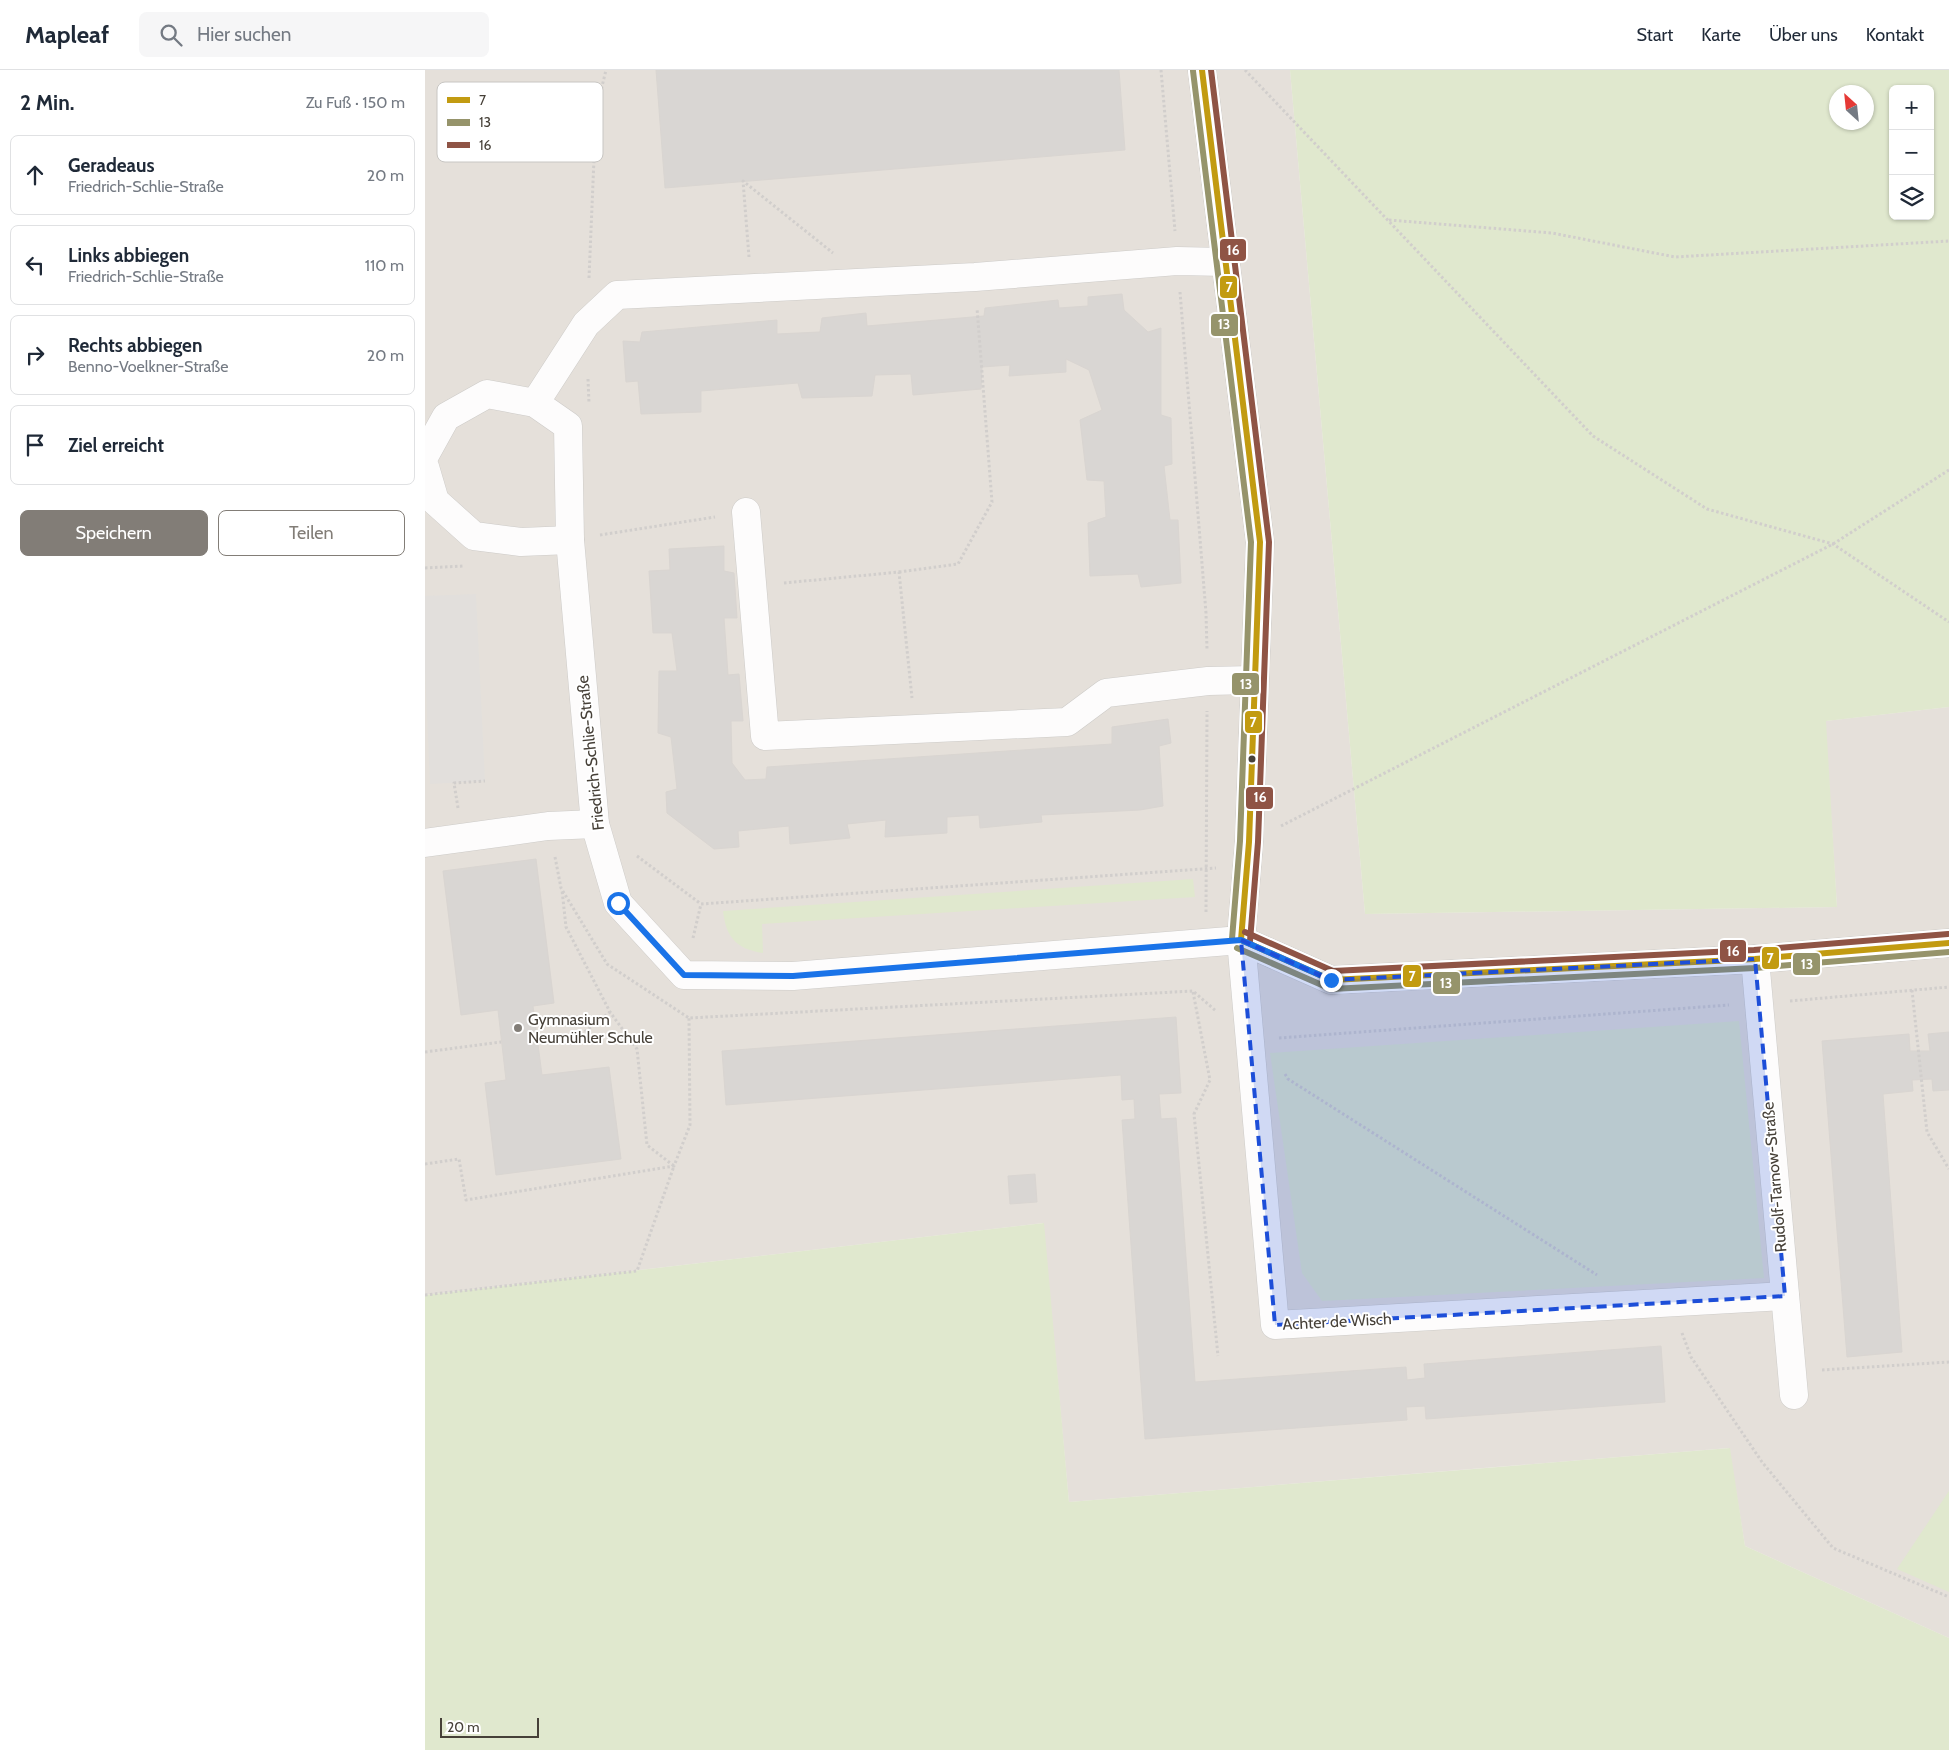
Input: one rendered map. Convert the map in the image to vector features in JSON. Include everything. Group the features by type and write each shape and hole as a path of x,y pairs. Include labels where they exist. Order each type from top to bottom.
{"street":[{"path":"1202,70 1259,542 1248,855 1241,940"},
{"path":"535,403 587,324 617,295 975,277 1177,261 1225,262"},
{"name":"Friedrich-Schlie-Straße","path":"425,455 446,417 487,394 535,403 568,426 569,540 595,824 618,903 684,975"},
{"path":"425,467 435,501 474,536 521,542 569,540"},
{"path":"745,512 765,736 1067,722 1106,693 1208,680 1253,680"},
{"path":"425,843 548,826 595,824"},
{"path":"684,975 793,976 1241,940 1331,980 1755,959 1949,943"},
{"name":"Achter de Wisch","path":"1241,940 1275,1325 1785,1296"},
{"name":"Rudolf-Tarnow-Straße","path":"1755,959 1793,1383"}],"path":[{"path":"603,82 606,70"},
{"path":"1161,70 1206,613 1208,680 1206,943"},
{"path":"1245,70 1593,436 1707,510 1833,544 1949,622"},
{"path":"587,324 594,162"},
{"path":"751,288 743,182 870,282"},
{"path":"1388,220 1552,233 1675,257 1949,241"},
{"path":"753,587 958,564 992,502 975,277"},
{"path":"633,852 701,904 1206,868 1248,855 1833,544 1949,470"},
{"path":"569,540 745,512"},
{"path":"425,568 467,566"},
{"path":"899,572 915,729"},
{"path":"463,838 454,782 485,781"},
{"path":"548,826 561,888 566,927 611,1012 637,1049 647,1145 674,1166"},
{"path":"561,888 607,964 689,1018 1193,991 1250,1040 1759,1003 1949,987"},
{"path":"684,975 701,904"},
{"path":"1912,990 1927,1132 1949,1169"},
{"path":"1193,991 1210,1080 1194,1114 1218,1356"},
{"path":"573,1041 611,1012"},
{"path":"425,1295 637,1271 690,1125 689,1018"},
{"path":"425,1052 501,1042"},
{"path":"1284,1071 1288,1079 1599,1276 1601,1306"},
{"path":"425,1164 459,1159 466,1200 674,1166"},
{"path":"1670,1303 1691,1357 1762,1462 1833,1548 1949,1597"},
{"path":"1793,1383 1949,1362"}],"highlighted area":[{"path":"1241,940 1331,980 1755,959 1785,1296 1275,1325"}],"shaded area":[{"path":"425,70 1290,70 1365,914 1837,907 1825,721 1949,707 1949,1638 1745,1546 1729,1448 1069,1502 1043,1223 425,1295"},
{"path":"476,594 485,781 430,784 425,671 425,596"}],"green space":[{"path":"1290,70 1949,70 1949,707 1826,721 1837,907 1365,914"},
{"path":"1193,879 1195,897 762,924 763,953 739,945 734,940 727,928 723,911"},
{"path":"1739,1021 1764,1278 1322,1301 1302,1273 1270,1053"},
{"path":"1044,1223 1069,1502 1730,1448 1745,1546 1949,1638 1949,1750 425,1750 425,1295"},
{"path":"1949,1491 1949,1592 1897,1569"}],"building":[{"path":"656,70 1119,70 1125,150 665,188"},
{"path":"1122,294 1124,310 1148,332 1161,328 1161,415 1171,418 1172,464 1164,466 1170,520 1178,520 1181,583 1141,587 1138,574 1090,576 1088,523 1106,517 1104,481 1087,480 1080,420 1102,410 1089,370 1066,359 1066,372 1009,376 1010,365 982,367 981,389 913,395 911,374 875,375 872,396 802,398 798,383 701,391 701,412 641,414 638,381 626,382 623,341 640,342 642,332 777,320 777,334 820,332 822,318 866,313 867,326 984,316 985,308 1058,300 1059,308 1088,306 1088,297"},
{"path":"724,546 724,571 734,573 737,618 724,618 728,675 739,674 743,721 731,721 732,763 745,780 766,779 767,767 1112,744 1112,727 1168,719 1171,743 1159,746 1163,806 1140,810 1041,815 1042,822 980,828 979,815 947,817 947,833 885,837 886,820 847,824 850,838 790,844 789,826 738,831 739,847 714,849 667,813 666,792 677,789 671,737 658,733 659,671 677,671 672,633 653,633 649,571 670,570 669,549"},
{"name":"Gymnasium Neumühler Schule","path":"536,859 554,1003 533,1006 542,1075 609,1067 621,1159 496,1175 485,1083 506,1080 498,1010 461,1015 443,871"},
{"path":"1176,1017 1181,1093 1159,1094 1161,1119 1176,1118 1195,1382 1406,1367 1407,1380 1425,1378 1424,1364 1661,1346 1665,1402 1426,1419 1425,1406 1406,1407 1407,1420 1145,1439 1122,1120 1135,1119 1134,1099 1122,1100 1121,1075 726,1105 722,1051"},
{"path":"1949,1032 1949,1090 1933,1091 1932,1079 1912,1080 1913,1091 1883,1094 1902,1352 1847,1357 1822,1041 1909,1034 1910,1051 1930,1051 1928,1034"},
{"path":"1035,1174 1037,1202 1010,1204 1008,1176"}],"transit line":[{"name":"7","path":"1202,70 1260,542 1249,842 1241,940"},
{"name":"16","path":"1211,70 1269,542 1258,842 1250,941"},
{"name":"13","path":"1193,71 1251,542 1240,841 1232,939"},
{"name":"16","path":"1245,932 1333,971 1754,950 1948,934"},
{"name":"7","path":"1241,940 1331,980 1755,959 1949,943"},
{"name":"13","path":"1237,948 1331,989 1755,968 1949,952"}],"place":[{"name":"Gymnasium Neumühler Schule","path":"518,1028"}],"route":[{"path":"618,903 684,975 793,976 1241,940 1331,980"}]}
